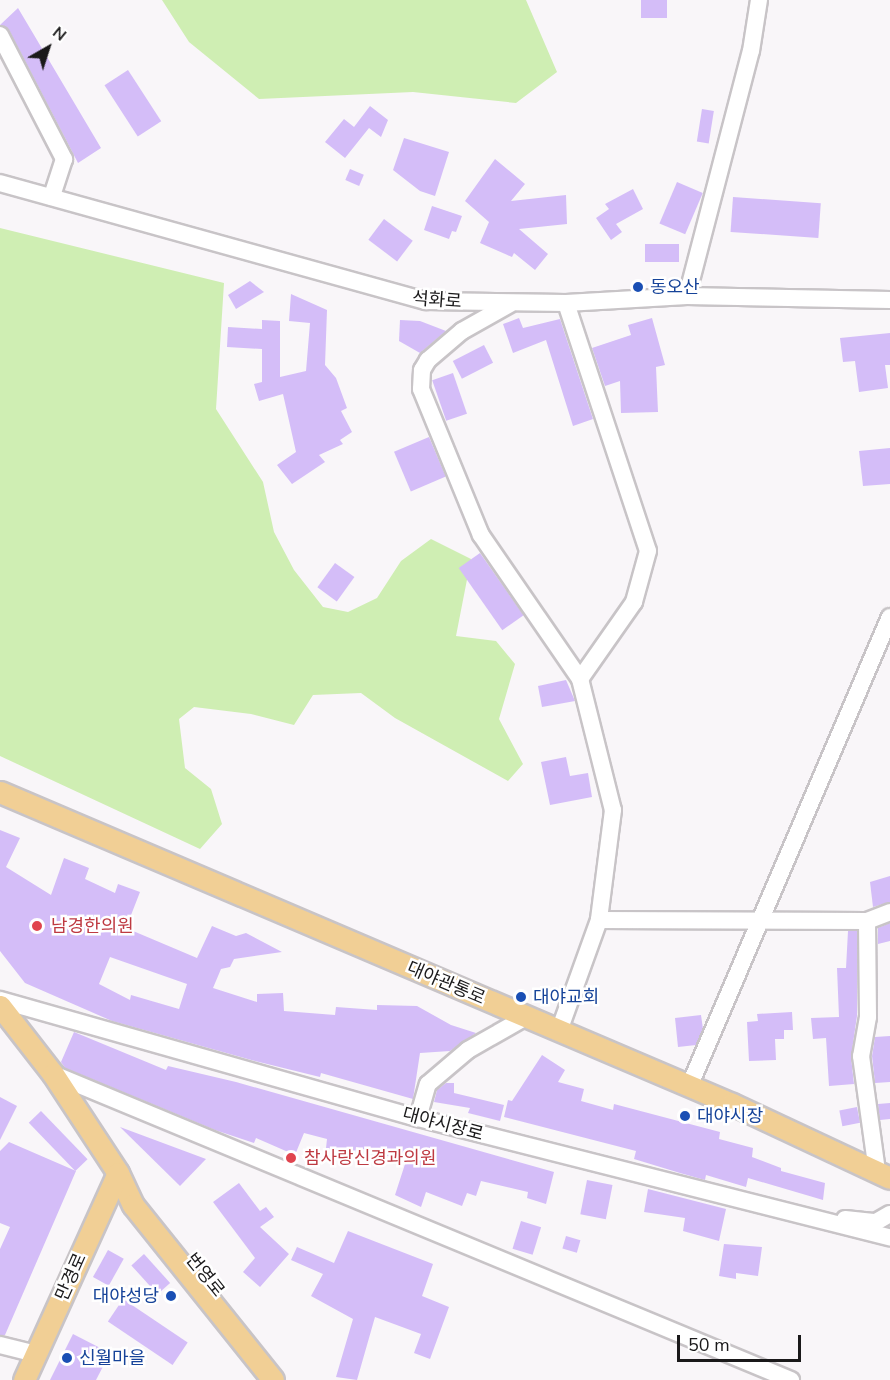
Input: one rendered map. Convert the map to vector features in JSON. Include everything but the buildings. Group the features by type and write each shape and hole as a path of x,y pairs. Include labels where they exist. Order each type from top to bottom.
{"main road":[{"name":"대야관통로","path":"0,792 689,1087 884,1175"},
{"name":"번영로","path":"0,1006 53,1074 118,1173 133,1204 273,1380"},
{"name":"번영로","path":"118,1173 143,1198 290,1380"},
{"name":"만경로","path":"24,1380 118,1173"}],"street":[{"path":"687,296 751,51 759,0"},
{"path":"0,35 64,159 52,197"},
{"name":"석화로","path":"0,183 401,297 426,301 566,303 687,296 890,300"},
{"path":"513,302 462,331 428,360 422,370 421,389 481,535 580,679 613,810 599,920 559,1031"},
{"path":"566,303 648,551 634,602 580,679"},
{"path":"689,1087 890,617"},
{"path":"599,920 867,921 890,912"},
{"path":"867,921 868,1017 861,1056 884,1175"},
{"name":"대야시장로","path":"0,1000 418,1118 890,1237"},
{"path":"418,1118 428,1084 468,1050 526,1017"},
{"path":"53,1074 791,1380"},
{"path":"778,1210 876,1222 890,1214"},
{"path":"0,1345 36,1354"}],"green space":[{"path":"162,0 526,0 557,72 516,103 413,92 259,99 189,42"},
{"path":"0,228 224,283 216,409 263,482 274,532 294,570 323,607 348,612 377,598 401,561 431,539 471,559 456,636 496,641 515,664 499,719 523,764 508,781 395,718 361,693 313,695 294,725 251,714 194,707 179,719 185,768 211,789 222,824 200,849 0,756"}],"place":[{"name":"동오산","path":"638,287"},
{"name":"남경한의원","path":"37,926"},
{"name":"대야교회","path":"521,997"},
{"name":"대야시장","path":"685,1116"},
{"name":"참사랑신경과의원","path":"291,1158"},
{"name":"대야성당","path":"171,1296"},
{"name":"신월마을","path":"67,1358"}]}
